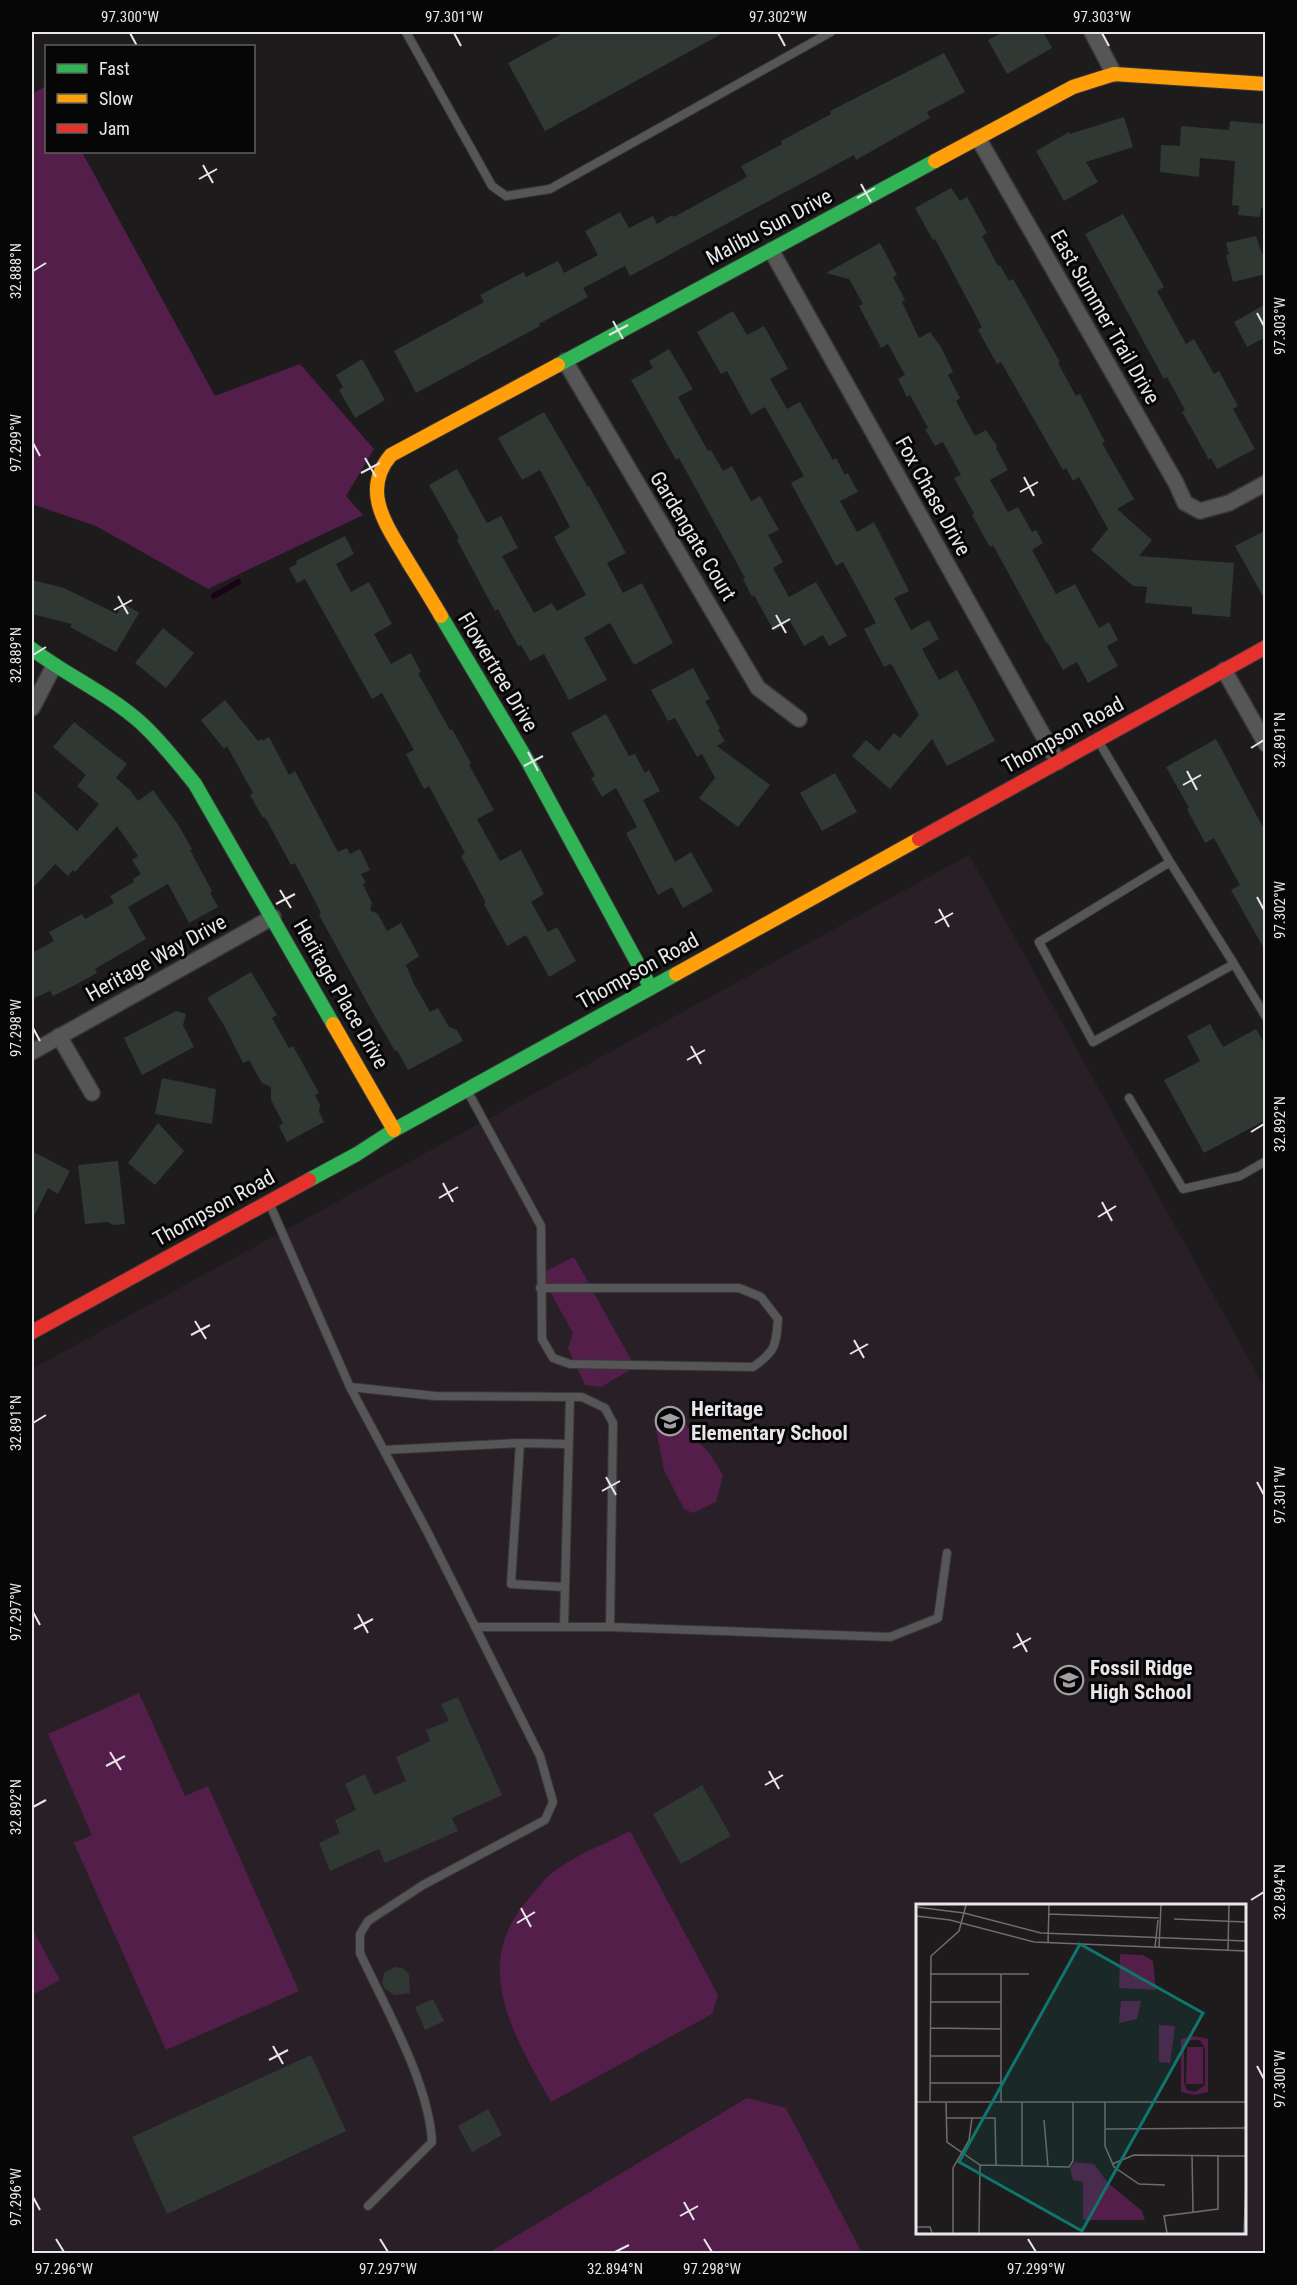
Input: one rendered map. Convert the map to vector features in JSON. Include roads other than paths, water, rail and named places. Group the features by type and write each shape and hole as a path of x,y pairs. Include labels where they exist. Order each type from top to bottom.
{"street":[{"path":"1092,32 1114,74"},
{"name":"Malibu Sun Drive","path":"380,468 391,455 1072,87 1114,74 1266,84"},
{"name":"East Summer Trail Drive","path":"978,138 1185,503 1200,512 1229,503 1266,483"},
{"name":"Fox Chase Drive","path":"771,250 1058,762"},
{"name":"Gardengate Court","path":"565,361 758,688 799,719"},
{"name":"Flowertree Drive","path":"380,468 375,497 382,519 527,760 651,988"},
{"name":"Thompson Road","path":"32,1332 357,1154 393,1130 1266,648"},
{"name":"Heritage Place Drive","path":"32,649 54,666 111,700 140,722 170,753 195,784 393,1130"},
{"path":"32,708 54,666"},
{"path":"1224,670 1266,744"},
{"name":"Heritage Way Drive","path":"32,1052 273,917"},
{"path":"59,1036 92,1093"}],"lane":[{"path":"406,32 492,186 506,196 550,189 831,32"},
{"path":"1098,740 1266,1017"},
{"path":"1170,862 1039,942 1093,1042 1234,964"},
{"path":"467,1090 541,1226 540,1288 542,1339 553,1358 570,1364 753,1367 764,1359 776,1344 778,1318 762,1297 739,1288 540,1288"},
{"path":"1129,1098 1183,1189 1240,1176 1266,1161"},
{"path":"269,1202 350,1387 540,1756 553,1802 545,1820 423,1885 368,1921 360,1934 360,1953 416,2074 431,2124 432,2142 368,2206"},
{"path":"350,1387 435,1396 582,1397 605,1408 613,1423 609,1627"},
{"path":"564,1627 570,1397"},
{"path":"384,1450 520,1443 569,1444"},
{"path":"520,1443 511,1584 566,1587"},
{"path":"475,1627 609,1627 890,1636 938,1618 947,1553"}],"waterway":[{"path":"214,596 238,582"}],"place":[{"name":"Heritage Elementary School","path":"670,1421"},
{"name":"Fossil Ridge High School","path":"1069,1680"}]}
